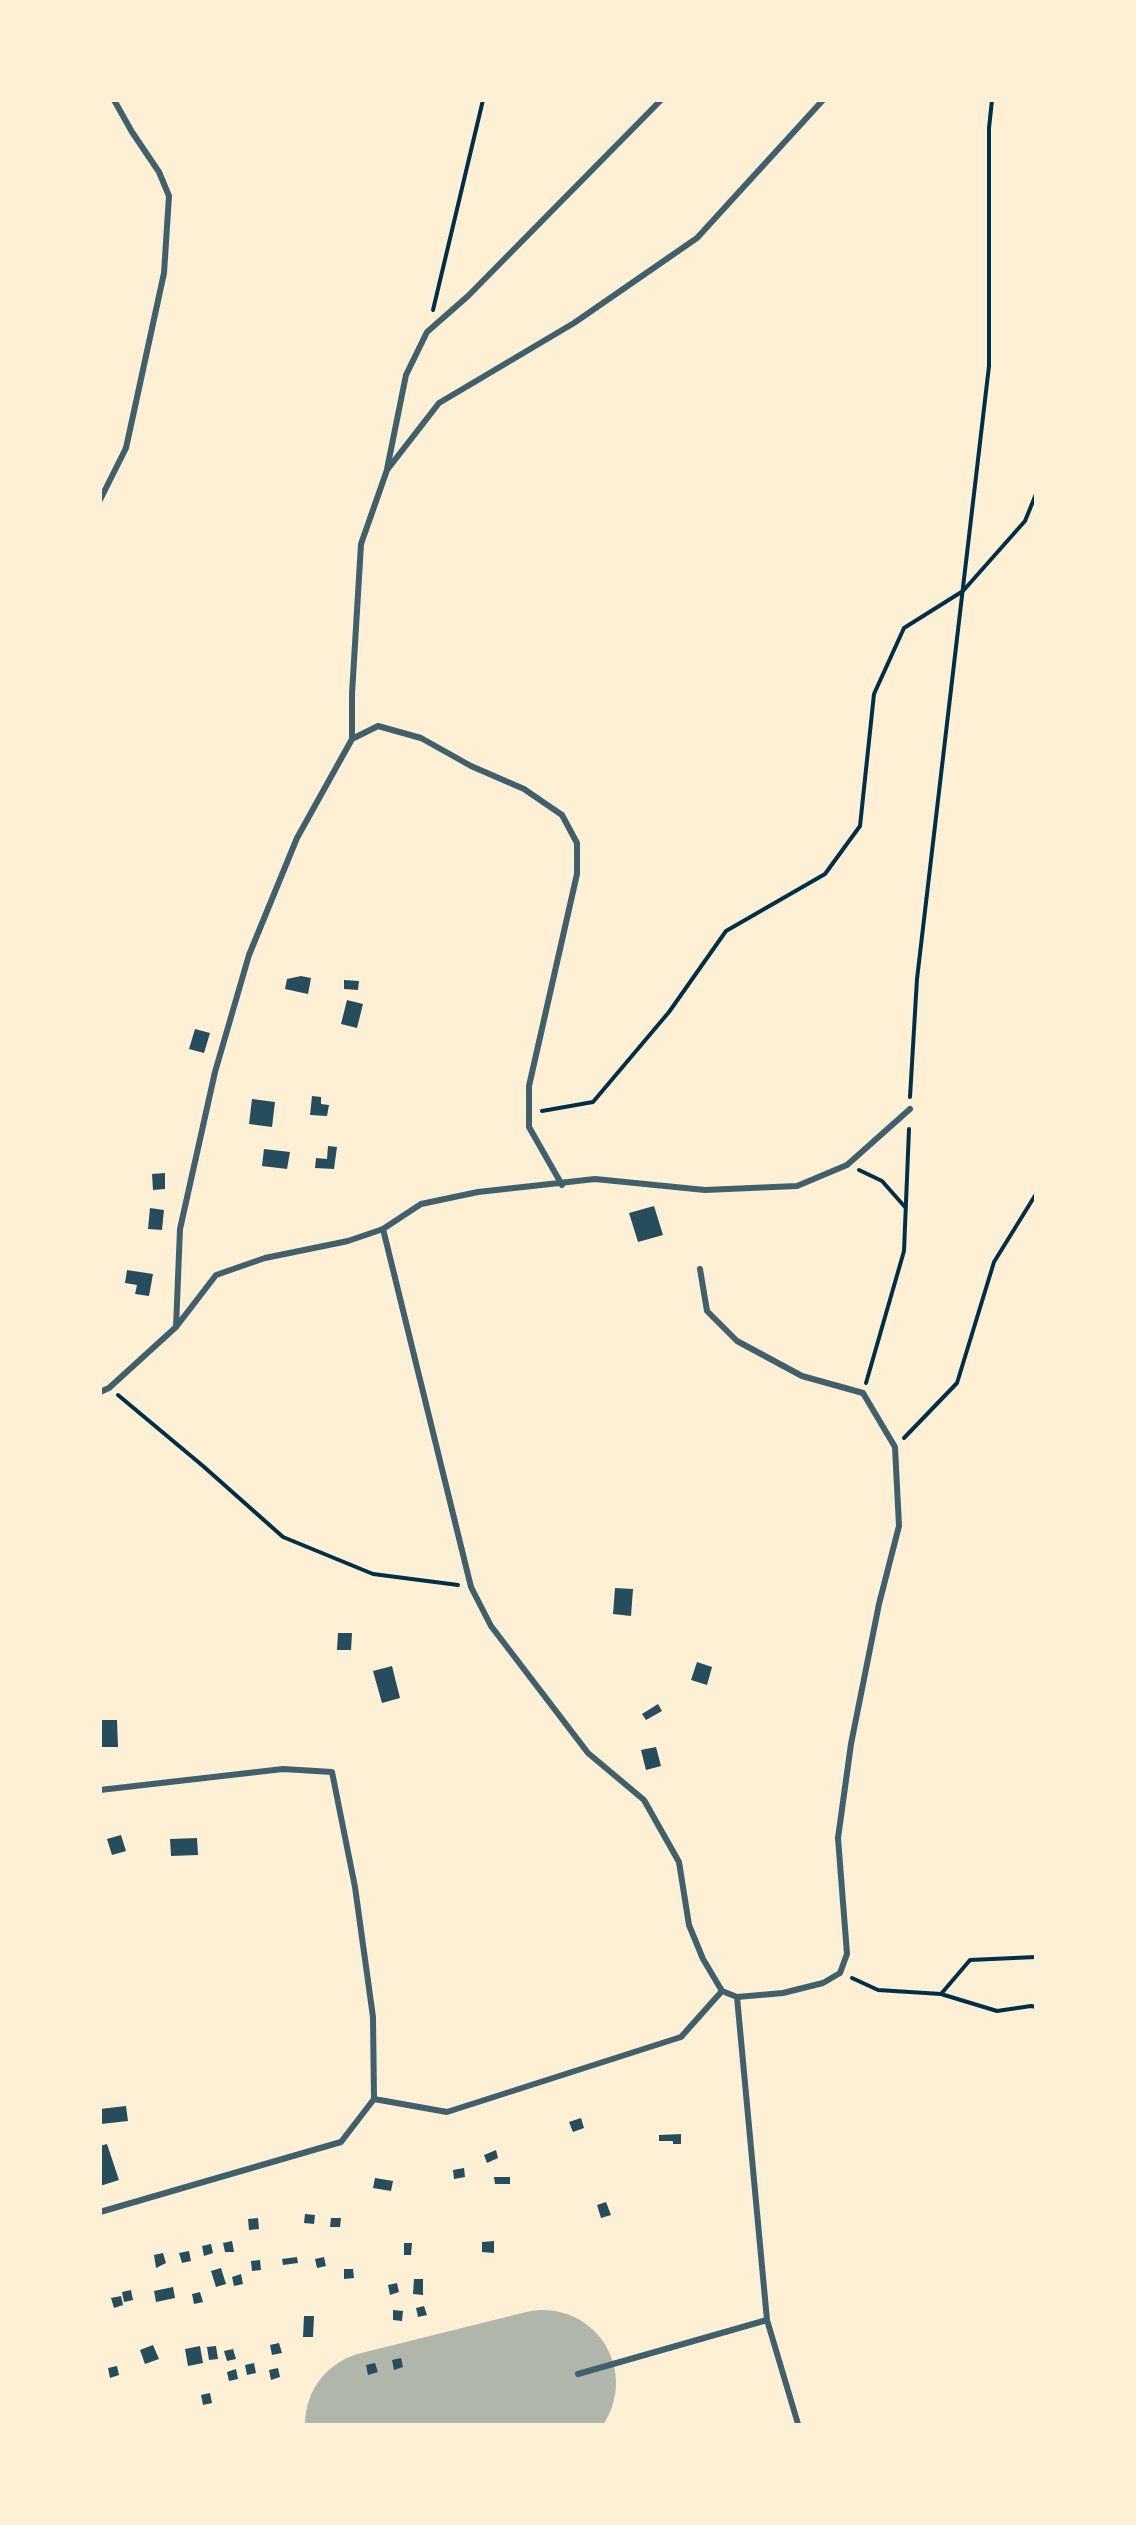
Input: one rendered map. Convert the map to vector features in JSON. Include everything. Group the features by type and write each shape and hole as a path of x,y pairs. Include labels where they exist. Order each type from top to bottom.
{"street":[{"path":"100,500 126,448 164,273 169,196 159,171 132,132 114,100"},
{"path":"176,1326 180,1229 215,1072 249,955 297,838 352,739 352,694 362,544 387,470 406,375 427,332 468,296 661,100"},
{"path":"387,470 439,403 574,323 697,238 822,100"},
{"path":"352,739 378,726 421,738 471,766 524,789 562,815 577,843 577,874 529,1086 530,1127 562,1185"},
{"path":"100,1392 109,1388 176,1326 216,1275 265,1258 348,1241 383,1229 421,1204 478,1192 562,1185 596,1179 705,1190 797,1186 848,1165 910,1109"},
{"path":"383,1229 471,1587 491,1626 588,1753 644,1800 679,1862 689,1925 703,1959 722,1990 737,1996 783,1993 823,1983 840,1973 846,1954 846,1924 838,1838 854,1732 879,1604 899,1526 895,1447 863,1393 802,1376 737,1341 707,1311 700,1269"},
{"path":"100,1790 283,1769 332,1772 355,1887 373,2017 375,2099 341,2142 100,2212"},
{"path":"375,2099 447,2112 681,2037 722,1990"},
{"path":"737,1996 767,2320 798,2424"},
{"path":"578,2374 767,2320"}],"path":[{"path":"427,332 483,100"},
{"path":"863,1393 904,1251 917,979 989,366 989,128 992,100"},
{"path":"530,1127 539,1111 593,1102 669,1012 726,931 825,874 860,826 874,694 904,628 963,591 1025,521 1035,494"},
{"path":"848,1165 882,1181 905,1207"},
{"path":"895,1447 957,1383 994,1262 1035,1194"},
{"path":"109,1388 203,1466 282,1537 372,1574 471,1587"},
{"path":"941,1994 970,1960 1035,1957"},
{"path":"840,1973 878,1990 941,1994 997,2011 1035,2007"}],"building":[{"path":"301,976 311,978 308,994 285,989 287,979"},
{"path":"344,980 359,981 358,990 344,989"},
{"path":"347,1000 363,1004 357,1028 341,1024"},
{"path":"195,1029 210,1033 204,1053 189,1049"},
{"path":"312,1096 321,1097 321,1104 329,1105 327,1116 310,1115"},
{"path":"252,1099 275,1102 272,1127 249,1124"},
{"path":"328,1146 337,1147 334,1169 315,1168 316,1158 327,1159"},
{"path":"264,1149 290,1152 287,1169 262,1166"},
{"path":"165,1173 165,1189 153,1190 152,1174"},
{"path":"654,1206 663,1235 638,1242 629,1213"},
{"path":"150,1208 164,1210 162,1230 148,1229"},
{"path":"127,1270 153,1274 149,1296 135,1294 137,1285 125,1283"},
{"path":"615,1588 633,1589 631,1616 613,1614"},
{"path":"338,1633 352,1633 351,1650 337,1650"},
{"path":"697,1662 712,1667 707,1685 691,1680"},
{"path":"392,1666 400,1698 382,1703 373,1671"},
{"path":"658,1704 662,1711 646,1720 642,1714"},
{"path":"100,1720 117,1720 118,1747 100,1747"},
{"path":"656,1747 661,1766 646,1770 641,1750"},
{"path":"121,1835 126,1851 112,1855 107,1839"},
{"path":"197,1838 198,1855 171,1856 170,1839"},
{"path":"126,2106 128,2121 101,2124 100,2109"},
{"path":"581,2118 584,2128 573,2132 569,2122"},
{"path":"681,2134 681,2144 673,2144 673,2141 659,2141 659,2135"},
{"path":"107,2144 119,2180 100,2186 100,2146"},
{"path":"496,2150 498,2158 487,2163 484,2155"},
{"path":"464,2168 465,2177 454,2179 453,2170"},
{"path":"494,2177 510,2177 510,2184 495,2184"},
{"path":"375,2178 393,2181 391,2191 373,2188"},
{"path":"606,2202 611,2215 601,2218 597,2205"},
{"path":"305,2214 315,2215 314,2224 304,2223"},
{"path":"258,2218 259,2229 249,2230 248,2219"},
{"path":"331,2218 341,2218 340,2227 330,2227"},
{"path":"232,2241 234,2252 225,2252 223,2243"},
{"path":"494,2241 494,2253 482,2252 482,2242"},
{"path":"404,2243 412,2243 411,2255 404,2255"},
{"path":"211,2244 213,2253 204,2256 202,2246"},
{"path":"189,2251 191,2261 182,2263 179,2253"},
{"path":"163,2253 166,2263 156,2268 154,2255"},
{"path":"297,2257 298,2263 283,2265 282,2259"},
{"path":"324,2257 326,2266 317,2268 315,2259"},
{"path":"260,2260 261,2270 252,2271 251,2261"},
{"path":"221,2268 226,2284 216,2287 211,2271"},
{"path":"344,2269 353,2269 354,2278 344,2279"},
{"path":"241,2274 243,2284 234,2286 232,2277"},
{"path":"414,2279 423,2279 423,2295 413,2294"},
{"path":"397,2283 399,2292 390,2295 388,2285"},
{"path":"173,2287 175,2298 156,2302 154,2291"},
{"path":"131,2290 133,2300 124,2302 122,2292"},
{"path":"200,2292 203,2302 194,2304 192,2294"},
{"path":"121,2296 123,2305 114,2308 111,2298"},
{"path":"424,2306 427,2315 418,2317 416,2308"},
{"path":"393,2310 403,2311 402,2321 393,2320"},
{"path":"304,2316 314,2316 313,2337 303,2337"},
{"path":"279,2343 282,2353 272,2355 270,2345"},
{"path":"153,2345 159,2359 145,2364 140,2350"},
{"path":"200,2346 203,2363 188,2366 185,2349"},
{"path":"216,2346 218,2359 209,2360 207,2347"},
{"path":"233,2349 236,2359 227,2361 224,2351"},
{"path":"401,2358 403,2367 394,2370 392,2360"},
{"path":"254,2363 256,2373 247,2375 245,2365"},
{"path":"375,2363 378,2372 368,2375 366,2365"},
{"path":"117,2366 119,2375 110,2378 108,2368"},
{"path":"278,2368 280,2377 271,2380 269,2370"},
{"path":"236,2369 238,2379 229,2381 227,2372"},
{"path":"210,2393 212,2403 203,2405 201,2395"}],"runway":[{"path":"378,2424 543,2383"}]}
